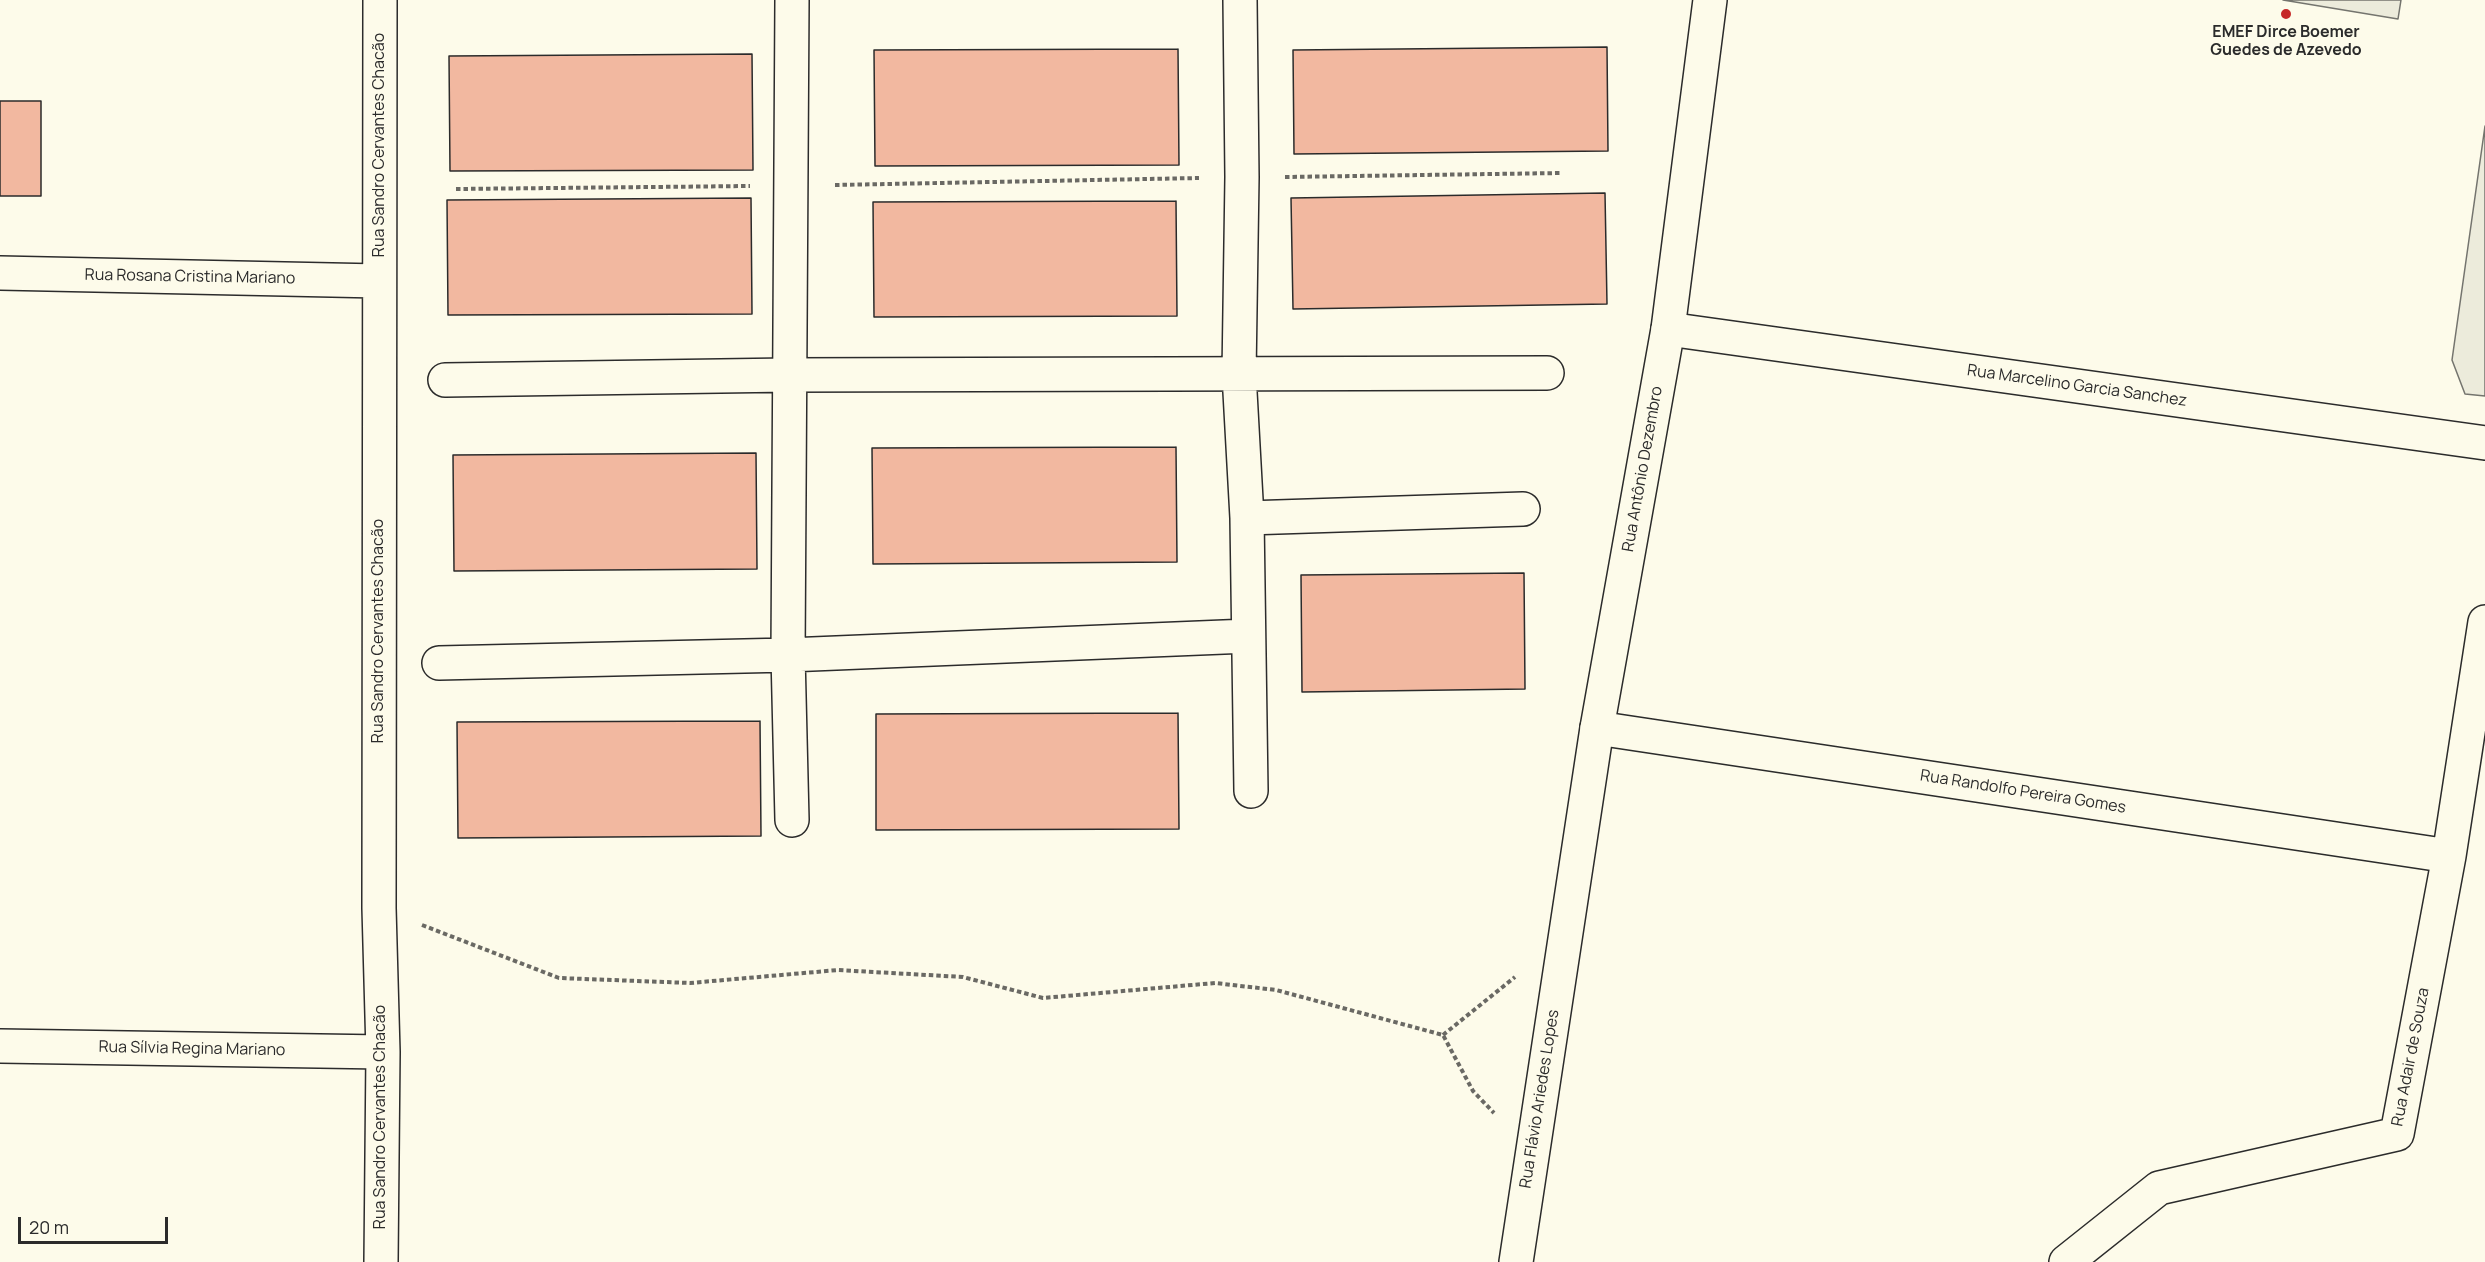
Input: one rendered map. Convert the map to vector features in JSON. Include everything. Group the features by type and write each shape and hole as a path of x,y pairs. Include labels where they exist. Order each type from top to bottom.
{"street":[{"name":"Rua Sandro Cervantes Chacão","path":"380,0 379,908 383,1052 381,1262"},
{"path":"792,0 788,654 792,820"},
{"path":"1240,0 1242,177 1239,374 1247,518 1251,791"},
{"name":"Rua Antônio Dezembro","path":"1565,936 1597,728 1668,329 1710,0"},
{"name":"Rua Rosana Cristina Mariano","path":"0,273 379,282"},
{"name":"Rua Marcelino Garcia Sanchez","path":"1668,329 2485,443"},
{"path":"445,380 789,375 1547,373"},
{"path":"1247,518 1523,509"},
{"name":"Rua Adair de Souza","path":"2066,1262 2159,1188 2397,1134 2449,856 2485,622"},
{"path":"439,663 788,654 1248,636"},
{"name":"Rua Randolfo Pereira Gomes","path":"1597,728 2449,856"},
{"name":"Rua Flávio Ariedes Lopes","path":"1516,1262 1565,936"},
{"name":"Rua Sílvia Regina Mariano","path":"0,1046 383,1052"}],"path":[{"path":"456,189 790,186 1561,173"},
{"path":"379,908 559,978 690,983 838,970 963,977 1043,998 1215,983 1276,990 1443,1035 1473,1091 1531,1153"},
{"path":"1443,1035 1565,936"}],"shaded area":[{"path":"2283,0 2401,0 2398,19"},
{"path":"2485,126 2485,396 2465,394 2452,360"}],"building":[{"path":"1607,47 1608,151 1294,154 1293,50"},
{"path":"1178,49 1179,165 875,166 874,50"},
{"path":"752,54 753,170 450,171 449,56"},
{"path":"0,101 41,101 41,196 0,196"},
{"path":"1605,193 1607,304 1293,309 1291,198"},
{"path":"751,198 752,314 448,315 447,200"},
{"path":"1176,201 1177,316 874,317 873,202"},
{"path":"1176,447 1177,562 873,564 872,448"},
{"path":"756,453 757,569 454,571 453,455"},
{"path":"1524,573 1525,689 1302,692 1301,575"},
{"path":"1178,713 1179,829 876,830 876,714"},
{"path":"760,721 761,836 458,838 457,722"}],"place":[{"name":"EMEF Dirce Boemer Guedes de Azevedo","path":"2286,14"}]}
